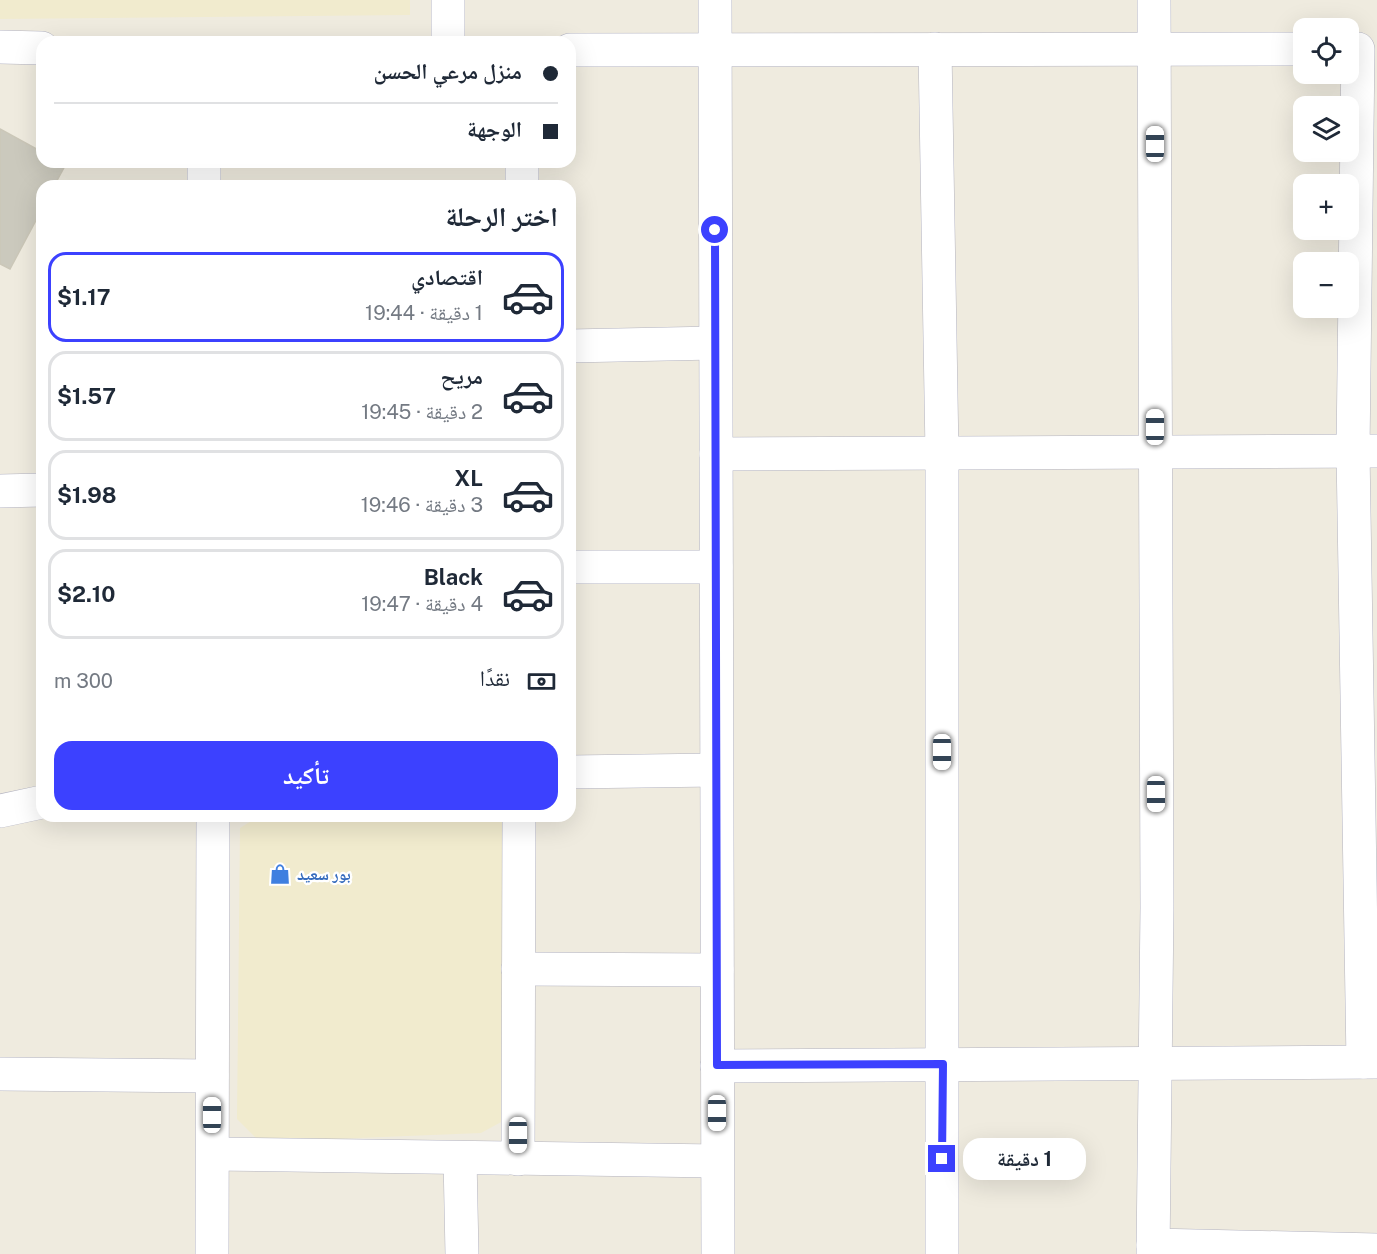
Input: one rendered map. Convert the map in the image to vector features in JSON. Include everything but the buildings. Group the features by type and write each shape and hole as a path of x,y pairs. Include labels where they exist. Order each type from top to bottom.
{"street":[{"path":"448,0 448,36"},
{"path":"714,0 718,1254"},
{"path":"1154,0 1155,1063 1153,1250 1377,1250"},
{"path":"0,47 36,48"},
{"path":"576,50 1293,49"},
{"path":"717,1065 1370,1062 1361,49"},
{"path":"935,50 942,453 942,1254"},
{"path":"576,346 716,343"},
{"path":"716,454 1365,451"},
{"path":"0,491 36,490"},
{"path":"576,567 716,567"},
{"path":"576,772 716,770"},
{"path":"0,811 36,803"},
{"path":"212,1254 213,822"},
{"path":"518,1159 519,822"},
{"path":"518,969 717,970"},
{"path":"0,1074 212,1076"},
{"path":"213,1154 717,1161"},
{"path":"460,1158 462,1254"}],"shaded area":[{"path":"0,0 410,0 410,15 0,19"},
{"path":"250,822 505,822 503,1121 481,1133 260,1142 237,1119 240,828"}],"place":[{"name":"بور سعيد","path":"280,874"}],"route":[{"path":"715,230 717,1065 943,1064 942,1159"}]}
